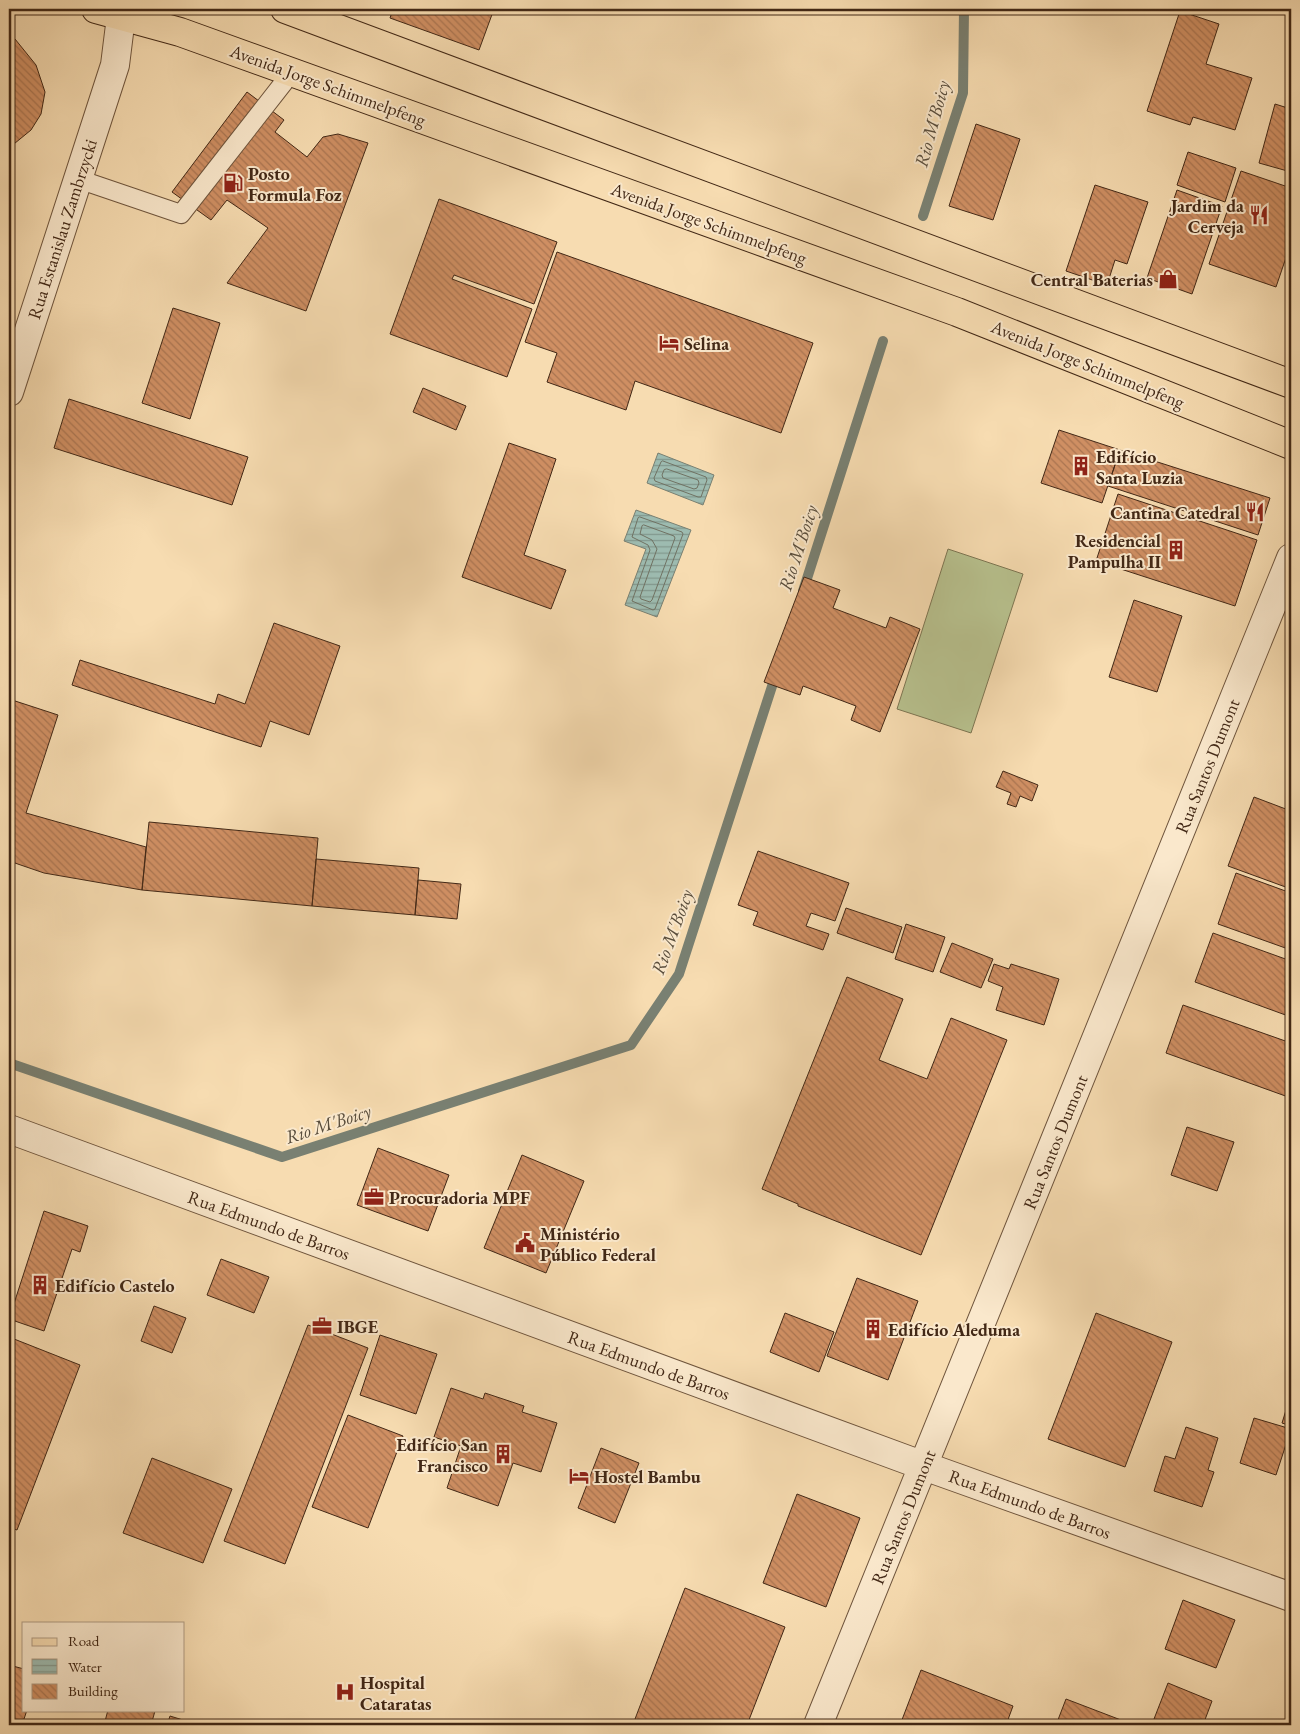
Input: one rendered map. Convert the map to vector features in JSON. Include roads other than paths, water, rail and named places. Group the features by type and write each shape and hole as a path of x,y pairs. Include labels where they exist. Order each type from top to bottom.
{"main road":[{"path":"285,9 316,16 1291,384"},
{"name":"Avenida Jorge Schimmelpfeng","path":"113,11 155,17 180,32 957,312 1291,445"}],"street":[{"name":"Rua Estanislau Zambrzycki","path":"9,392 115,65 113,11"},
{"name":"Rua Estanislau Zambrzycki","path":"115,65 155,17"},
{"name":"Rua Santos Dumont","path":"818,1725 1291,558"},
{"name":"Rua Edmundo de Barros","path":"11,1138 1291,1597"}],"lane":[{"path":"78,179 181,214 292,72"}],"water":[{"path":"658,453 714,475 703,505 647,483"},
{"path":"636,510 691,530 657,617 625,605 646,549 624,541"}],"waterway":[{"name":"Rio M'Boicy","path":"923,216 963,93 964,9"},
{"name":"Rio M'Boicy","path":"803,591 883,341"},
{"name":"Rio M'Boicy","path":"9,1063 282,1157 631,1045 679,974 776,674"}],"place":[{"name":"Posto Formula Foz","path":"233,183"},
{"name":"Jardim da Cerveja","path":"1259,215"},
{"name":"Central Baterias","path":"1168,279"},
{"name":"Selina","path":"669,343"},
{"name":"Edifício Santa Luzia","path":"1081,466"},
{"name":"Cantina Catedral","path":"1255,512"},
{"name":"Residencial Pampulha II","path":"1176,550"},
{"name":"Procuradoria MPF","path":"374,1197"},
{"name":"Ministério Público Federal","path":"525,1243"},
{"name":"Edifício Castelo","path":"40,1285"},
{"name":"IBGE","path":"322,1326"},
{"name":"Edifício Aleduma","path":"873,1329"},
{"name":"Edifício San Francisco","path":"503,1454"},
{"name":"Hostel Bambu","path":"579,1476"},
{"name":"Hospital Cataratas","path":"345,1692"}]}
